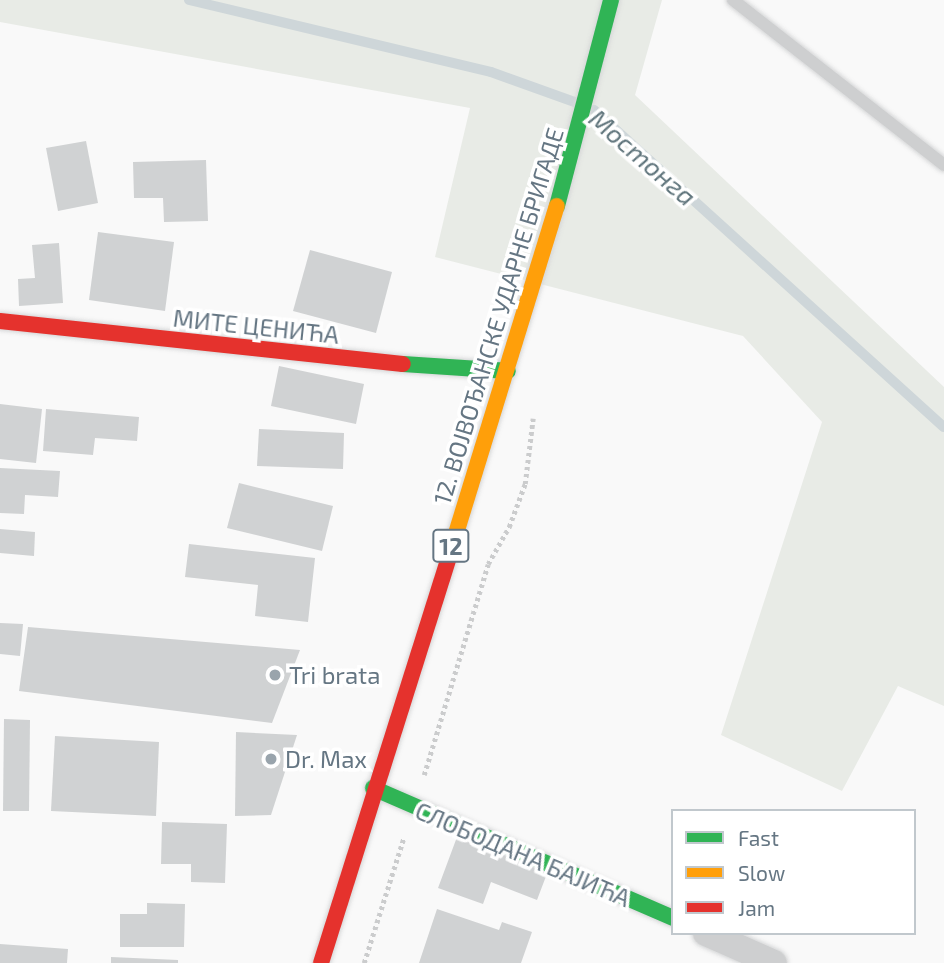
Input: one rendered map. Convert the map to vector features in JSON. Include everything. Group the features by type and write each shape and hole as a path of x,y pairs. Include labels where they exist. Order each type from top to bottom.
{"main road":[{"name":"12. ВОЈВОЂАНСКЕ УДАРНЕ БРИГАДЕ","path":"321,963 373,788 508,371 580,129 611,0"},
{"name":"МИТЕ ЦЕНИЋА","path":"0,321 326,358 508,371"},
{"name":"СЛОБОДАНА БАЈИЋА","path":"373,788 671,917"}],"street":[{"path":"711,935 774,963"}],"lane":[{"path":"733,0 944,165"}],"shaded area":[{"path":"0,0 662,0 635,95 944,387 944,706 898,686 842,791 721,735 822,422 743,336 435,257 470,108 0,22"}],"building":[{"path":"86,141 98,203 58,211 46,148"},
{"path":"206,160 208,221 164,222 163,198 134,198 133,162"},
{"path":"98,232 174,242 165,311 89,300"},
{"path":"59,243 63,303 19,306 18,279 35,278 32,245"},
{"path":"310,250 392,272 376,333 293,311"},
{"path":"279,366 364,384 356,424 271,406"},
{"path":"0,404 42,409 36,463 0,459"},
{"path":"46,409 139,417 137,441 95,438 93,455 43,451"},
{"path":"259,429 344,433 343,469 257,466"},
{"path":"0,468 60,471 58,497 25,495 24,514 0,513"},
{"path":"239,483 333,506 322,551 227,528"},
{"path":"0,529 35,532 34,556 0,553"},
{"path":"189,544 315,558 308,622 255,616 258,585 185,577"},
{"path":"0,623 23,624 20,656 0,654"},
{"path":"28,627 300,650 272,723 19,691"},
{"path":"4,719 30,720 29,811 3,811"},
{"path":"236,732 297,735 271,815 235,816"},
{"path":"55,736 159,742 156,816 51,811"},
{"path":"162,822 227,824 225,883 191,882 191,864 161,864"},
{"path":"457,837 548,871 537,900 491,882 483,904 438,888"},
{"path":"147,903 185,904 184,947 120,947 120,914 147,914"},
{"path":"437,909 499,930 502,922 532,932 521,963 419,963"},
{"path":"0,944 68,949 67,963 0,963"},
{"path":"111,957 178,960 178,963 111,963"}],"waterway":[{"name":"Мостонга","path":"189,0 491,72 577,103"},
{"name":"Мостонга","path":"594,110 944,427"}],"traffic: fast":[{"path":"557,206 611,0"},
{"path":"403,364 508,371"},
{"path":"373,788 671,917"}],"traffic: slow":[{"path":"450,553 557,206"}],"traffic: jam":[{"path":"0,321 403,364"},
{"path":"321,963 450,553"}],"place":[{"name":"Tri brata","path":"275,675"},
{"name":"Dr. Max","path":"271,759"}]}
